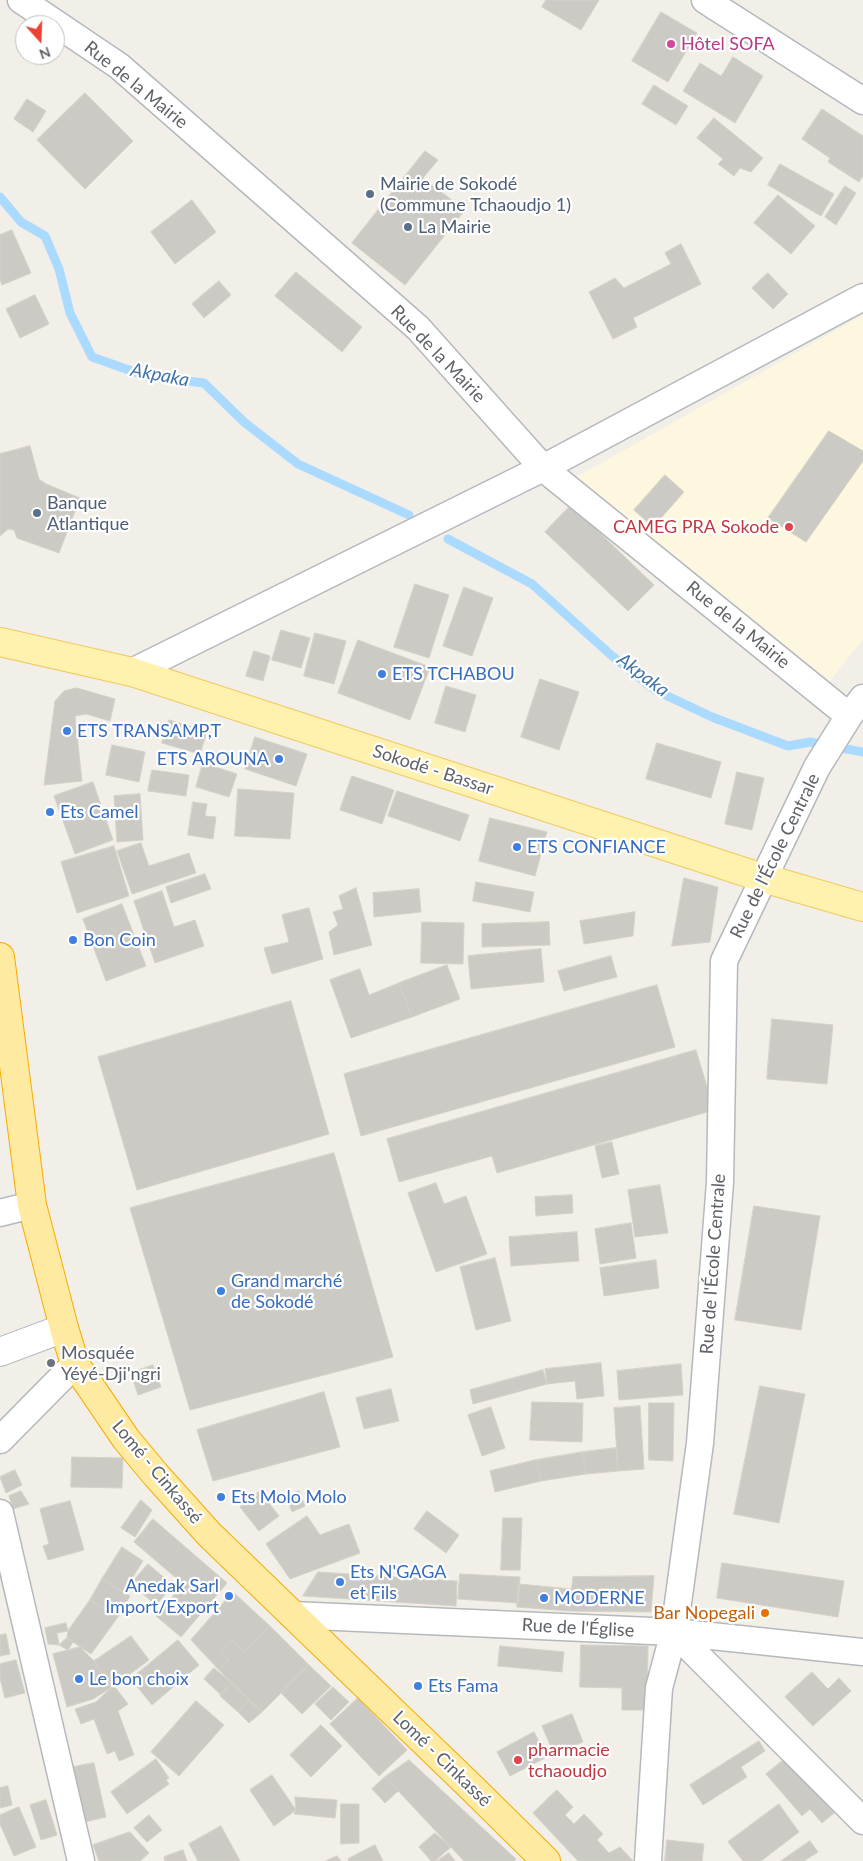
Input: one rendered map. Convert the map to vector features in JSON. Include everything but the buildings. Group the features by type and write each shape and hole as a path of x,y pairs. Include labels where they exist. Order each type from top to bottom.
{"highway":[{"name":"Lomé - Cinkassé","path":"0,957 32,1205 75,1364 126,1440 209,1534 546,1861"}],"main road":[{"name":"Sokodé - Bassar","path":"0,642 132,672 763,878 863,907"},
{"path":"0,1352 64,1328"}],"street":[{"name":"Rue de la Mairie","path":"21,0 119,66 418,328 543,468 850,715"},
{"path":"705,0 863,101"},
{"path":"132,672 543,468 863,297"},
{"name":"Rue de l'École Centrale","path":"648,1861 659,1688 674,1632 700,1443 720,1182 724,961 817,767 850,715"},
{"path":"0,1213 32,1205"},
{"path":"0,1440 75,1364"},
{"path":"0,1514 80,1861"},
{"name":"Rue de l'Église","path":"292,1614 674,1632 863,1652"},
{"path":"674,1632 863,1821"}],"shaded area":[{"path":"863,315 863,639 830,681 577,477"}],"waterway":[{"name":"Akpaka","path":"0,197 21,222 45,236 59,269 70,313 92,357 146,376 204,383 244,422 298,464 409,515"},
{"name":"Akpaka","path":"448,539 532,584 611,655 655,690 712,717 788,746 810,742 863,752"}],"place":[{"name":"Hôtel SOFA","path":"671,44"},
{"name":"Mairie de Sokodé (Commune Tchaoudjo 1)","path":"370,194"},
{"name":"La Mairie","path":"408,227"},
{"name":"Banque Atlantique","path":"37,513"},
{"name":"CAMEG PRA Sokode","path":"789,527"},
{"name":"ETS TCHABOU","path":"382,674"},
{"name":"ETS TRANSAMP,T","path":"67,731"},
{"name":"ETS AROUNA","path":"279,759"},
{"name":"Ets Camel","path":"50,812"},
{"name":"ETS CONFIANCE","path":"517,847"},
{"name":"Bon Coin","path":"73,940"},
{"name":"Grand marché de Sokodé","path":"221,1291"},
{"name":"Mosquée Yéyé-Dji'ngri","path":"51,1363"},
{"name":"Ets Molo Molo","path":"221,1497"},
{"name":"Ets N'GAGA et Fils","path":"340,1582"},
{"name":"Anedak Sarl Import/Export","path":"229,1596"},
{"name":"MODERNE","path":"544,1598"},
{"name":"Bar Nopegali","path":"765,1613"},
{"name":"Le bon choix","path":"79,1679"},
{"name":"Ets Fama","path":"418,1686"},
{"name":"pharmacie tchaoudjo","path":"518,1760"}]}
